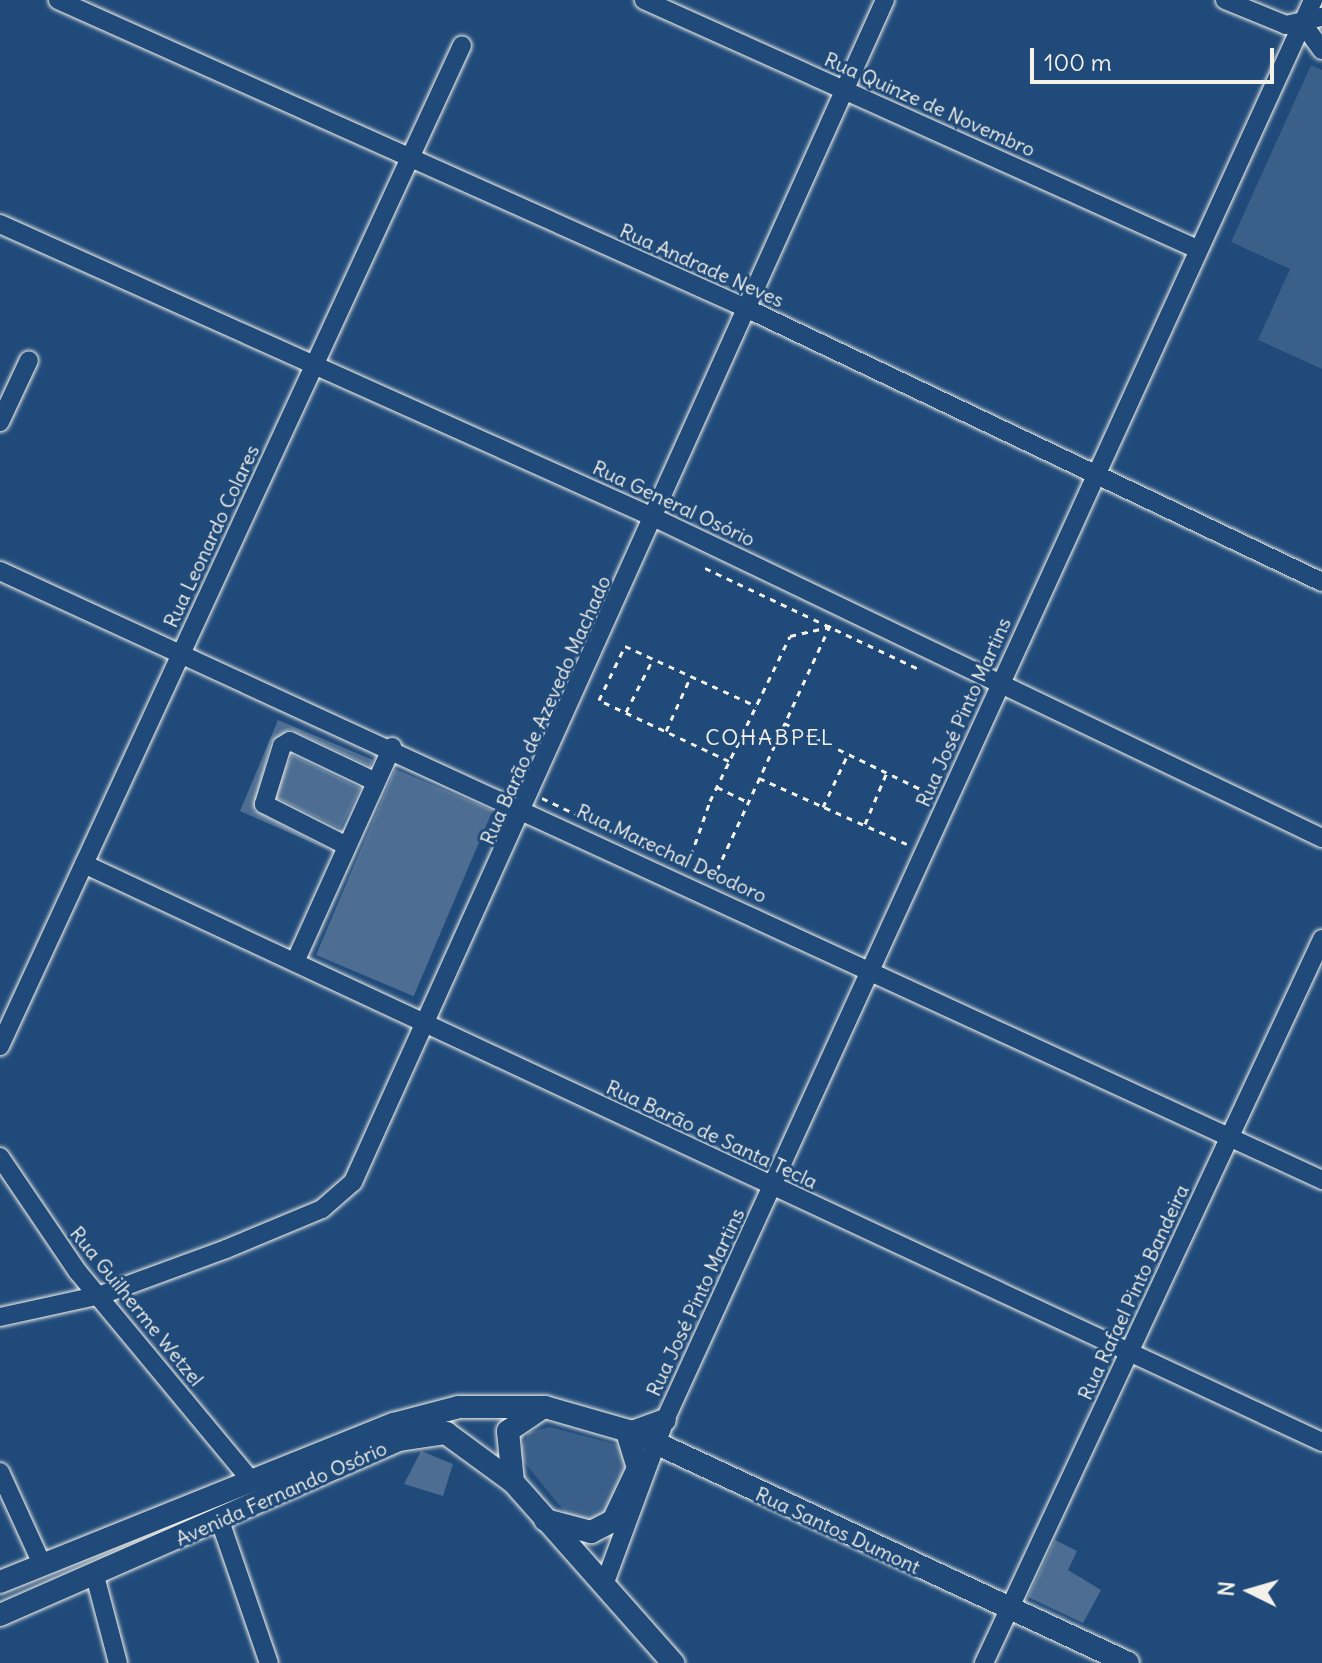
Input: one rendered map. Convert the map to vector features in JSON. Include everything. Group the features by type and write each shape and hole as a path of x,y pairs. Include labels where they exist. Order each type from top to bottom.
{"main road":[{"name":"Avenida Fernando Osório","path":"0,1582 248,1477 459,1407 545,1407"},
{"path":"513,1482 508,1431 545,1407"},
{"name":"Rua Santos Dumont","path":"545,1407 629,1431 1128,1663"},
{"path":"540,1518 575,1531 613,1521 638,1468 629,1431 665,1420"},
{"name":"Avenida Fernando Osório","path":"0,1615 95,1576 398,1440 433,1433 461,1438 513,1482 540,1518 673,1663"}],"street":[{"name":"Rua Andrade Neves","path":"58,0 408,161 748,309 1322,582"},
{"name":"Rua Quinze de Novembro","path":"644,0 1197,249"},
{"name":"Rua Barão de Azevedo Machado","path":"0,1317 101,1295 322,1209 353,1182 529,800 885,0"},
{"path":"1225,0 1272,22 1303,24 1322,17"},
{"name":"Rua José Pinto Martins","path":"604,1585 665,1420 1313,0"},
{"path":"1303,24 1322,50"},
{"name":"Rua Leonardo Colares","path":"0,1046 462,45"},
{"name":"Rua General Osório","path":"0,224 655,518 1322,838"},
{"path":"0,422 29,360"},
{"name":"Rua Marechal Deodoro","path":"0,571 392,747 529,800 869,972 1322,1180"},
{"path":"347,846 264,804 282,746 290,741 376,782"},
{"path":"295,962 392,747"},
{"name":"Rua Barão de Santa Tecla","path":"84,864 1322,1442"},
{"name":"Rua Rafael Pinto Bandeira","path":"984,1663 1322,939"},
{"name":"Rua Guilherme Wetzel","path":"0,1157 101,1295 248,1477"},
{"path":"0,1472 42,1564"},
{"path":"220,1521 269,1663"},
{"path":"95,1576 118,1663"}],"path":[{"path":"705,568 921,670"},
{"path":"687,867 717,787 790,636 829,627"},
{"path":"673,861 712,879 829,627"},
{"path":"729,761 599,700 625,646 756,706"},
{"path":"626,712 653,659"},
{"path":"666,731 691,676"},
{"path":"784,723 933,794"},
{"path":"823,807 848,754"},
{"path":"864,825 887,772"},
{"path":"759,778 909,845"},
{"path":"717,787 748,802"},
{"path":"529,800 659,854"}],"shaded area":[{"path":"1311,65 1322,70 1322,369 1258,340 1290,269 1231,242"},
{"path":"550,1427 622,1446 628,1462 602,1521 573,1522 524,1462 519,1452 529,1432"}],"building":[{"path":"278,720 373,760 370,766 290,729 271,742 254,810 329,850 240,811"},
{"path":"292,755 360,788 341,829 272,795"},
{"path":"395,769 493,810 414,996 316,955"},
{"path":"421,1451 453,1464 443,1496 404,1484"},
{"path":"1055,1540 1077,1551 1068,1570 1101,1590 1083,1623 1028,1597"}],"district":[{"name":"COHABPEL","path":"770,738"}]}
